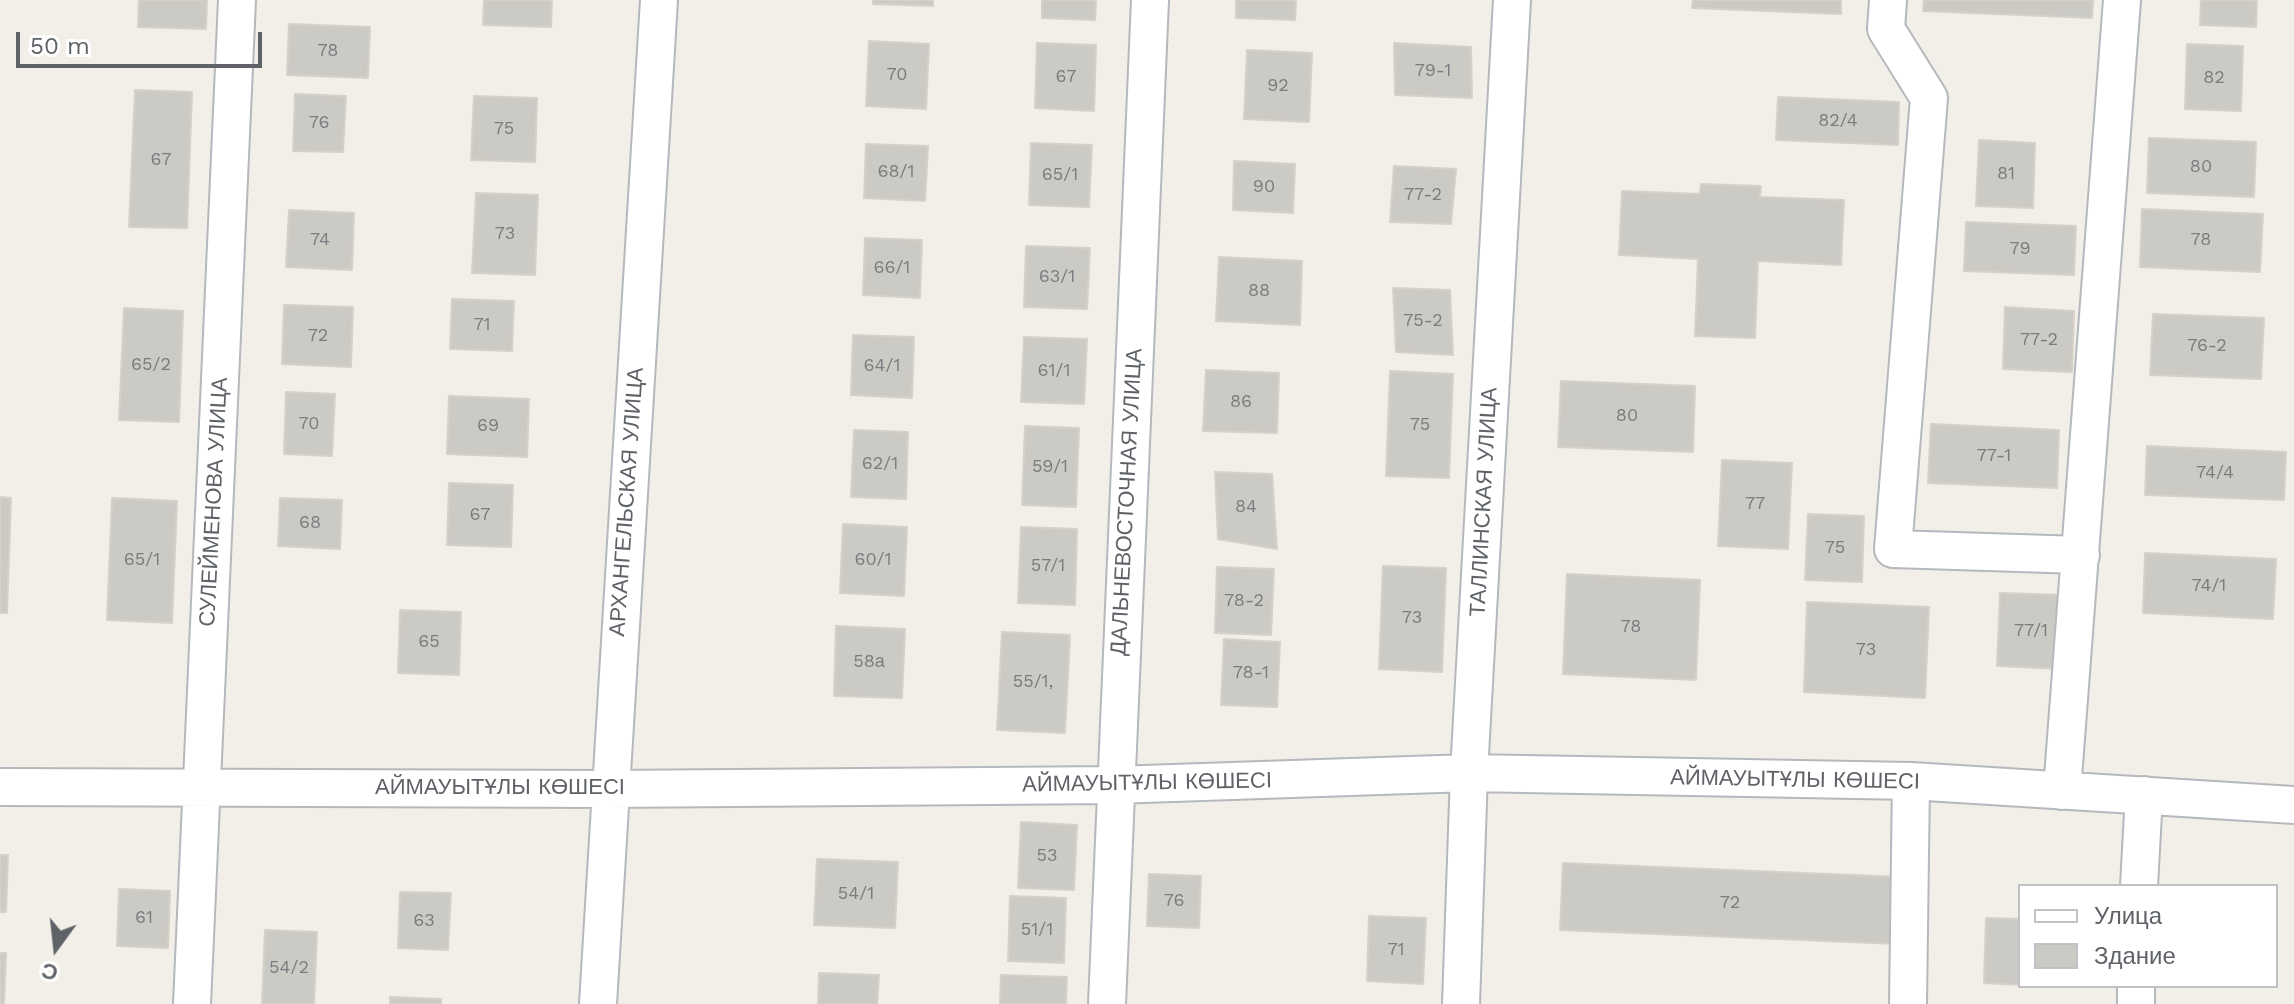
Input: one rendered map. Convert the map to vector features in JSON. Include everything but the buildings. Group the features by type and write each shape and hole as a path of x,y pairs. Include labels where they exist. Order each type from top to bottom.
{"street":[{"name":"СУЛЕЙМЕНОВА УЛИЦА","path":"192,1004 237,0"},
{"name":"АРХАНГЕЛЬСКАЯ УЛИЦА","path":"598,1004 659,0"},
{"name":"ДАЛЬНЕВОСТОЧНАЯ УЛИЦА","path":"1107,1004 1150,0"},
{"name":"ТАЛЛИНСКАЯ УЛИЦА","path":"1461,1004 1469,773 1512,0"},
{"path":"1888,0 1886,29 1929,98 1893,549 2081,555"},
{"path":"2062,791 2122,0"},
{"name":"АЙМАУЫТҰЛЫ КӨШЕСІ","path":"0,787 609,789 1114,785 1469,773 1911,781 2294,805"},
{"path":"1908,1004 1911,781"},
{"path":"2139,884 2144,795"}]}
